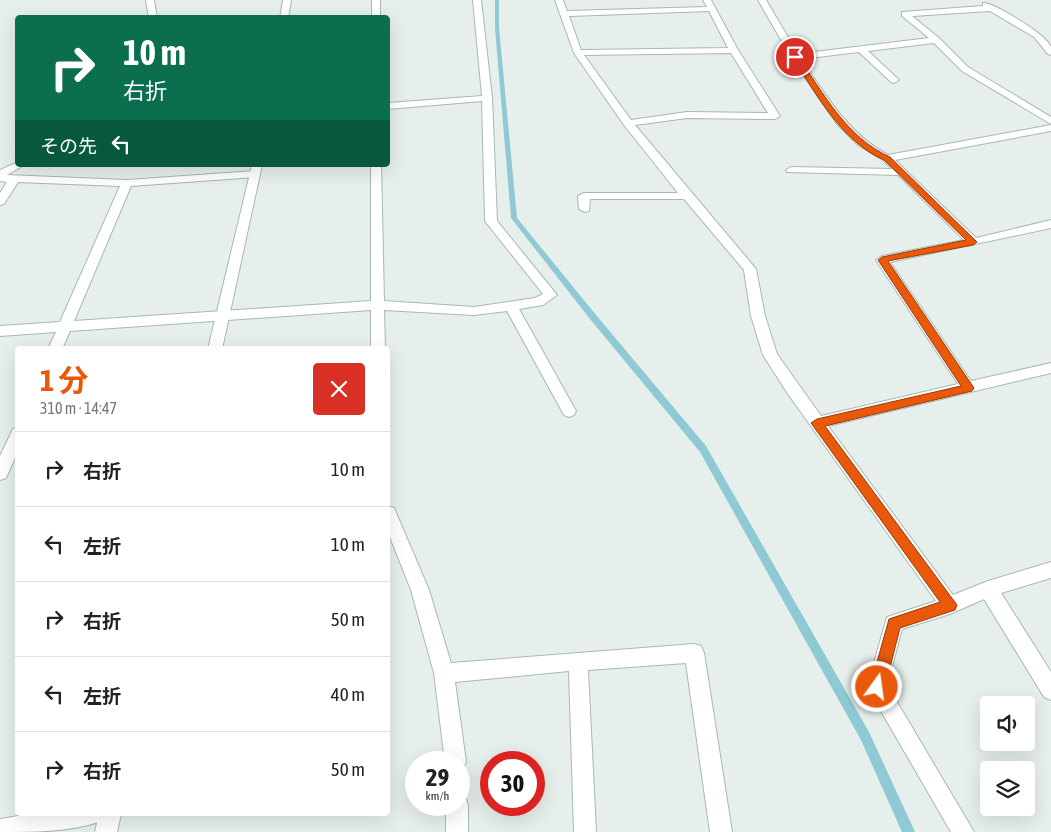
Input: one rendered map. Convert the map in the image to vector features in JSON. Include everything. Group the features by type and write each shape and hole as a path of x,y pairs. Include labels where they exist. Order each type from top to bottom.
{"street":[{"path":"150,0 152,15"},
{"path":"284,15 287,0"},
{"path":"376,0 376,15"},
{"path":"0,331 378,305 474,311 538,302 551,295 491,221 487,98 477,0"},
{"path":"559,0 578,53 628,123 687,196 750,269 758,316 770,354 817,423 950,605"},
{"path":"628,123 687,115 775,116 734,50 707,0"},
{"path":"762,0 773,23 836,118 871,151 887,158 973,242"},
{"path":"974,0 994,8 1037,36 1051,52"},
{"path":"994,8 906,14 965,69 1051,121"},
{"path":"564,14 711,9"},
{"path":"1037,36 1051,34"},
{"path":"795,57 936,40"},
{"path":"861,49 894,80"},
{"path":"578,53 734,50"},
{"path":"390,106 487,98"},
{"path":"887,158 1051,128"},
{"path":"0,174 15,167"},
{"path":"376,167 378,346"},
{"path":"0,178 127,183 256,170 216,346"},
{"path":"791,170 901,172"},
{"path":"0,202 14,179"},
{"path":"55,346 127,183"},
{"path":"585,210 583,191 687,196"},
{"path":"968,388 882,260 1051,224"},
{"path":"511,306 569,411"},
{"path":"817,423 1051,368"},
{"path":"0,473 15,440"},
{"path":"390,518 420,590 444,673 454,751"},
{"path":"963,832 877,687 894,623 950,605 988,589 1051,570"},
{"path":"988,589 1051,690"},
{"path":"444,673 694,653 721,832"},
{"path":"578,661 585,832"},
{"path":"0,830 79,816"},
{"path":"106,832 110,816"},
{"path":"457,816 457,832"}],"waterway":[{"path":"497,0 497,28 514,218 593,317 703,449 865,736 909,832"}],"route":[{"path":"795,57 836,118 871,151 887,158 973,242 882,260 968,388 817,423 950,605 894,623 877,687"}]}
